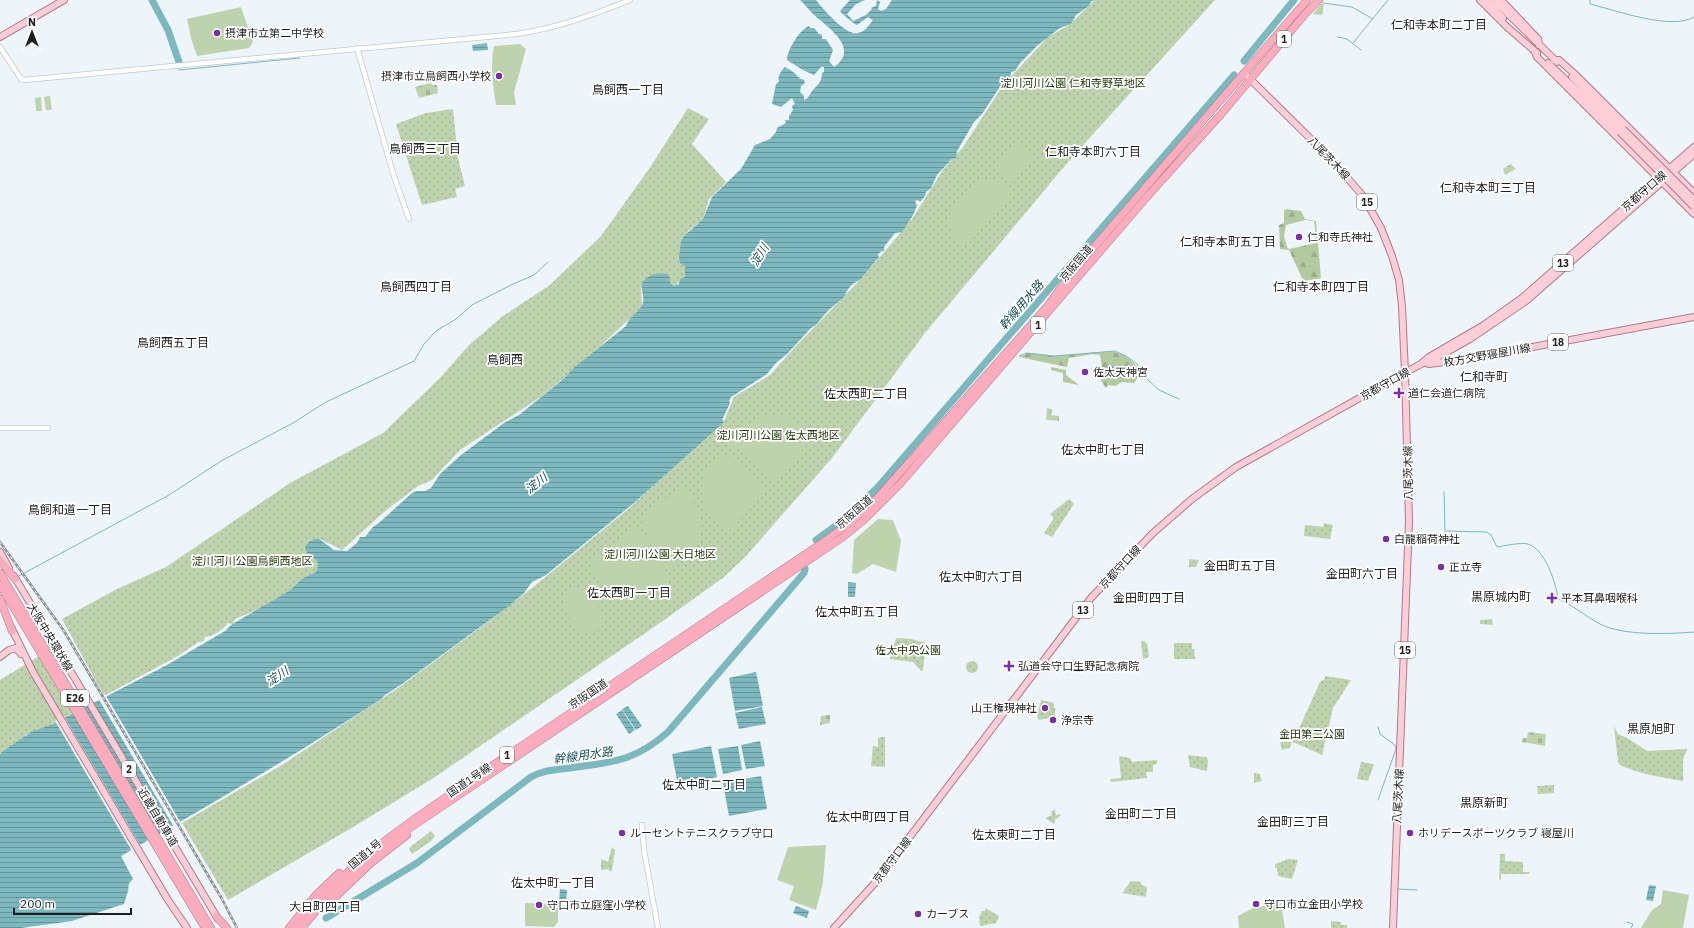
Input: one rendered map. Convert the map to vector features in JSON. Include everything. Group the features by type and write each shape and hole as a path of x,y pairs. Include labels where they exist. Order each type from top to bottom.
{"highway":[{"name":"京阪国道","path":"296,928 330,888 376,846 422,813 737,604 843,537 864,520 900,484 1108,242 1223,112 1306,13 1319,0"},
{"name":"京阪国道","path":"302,928 334,891 384,846 737,604 844,528 885,491 1046,308 1070,276 1306,1"},
{"path":"0,560 15,579"},
{"name":"近畿自動車道","path":"0,573 211,928"},
{"name":"近畿自動車道","path":"0,584 204,928"},
{"path":"0,598 12,631"},
{"name":"国道1号線","path":"448,807 558,732 598,700"},
{"name":"国道1号","path":"306,928 344,888 371,863 409,833 448,807"},
{"path":"155,845 162,861 200,928"},
{"name":"1","path":"289,928 332,879 376,846"},
{"path":"181,877 216,928"},
{"path":"216,916 227,928"}],"main road":[{"path":"0,37 64,0"},
{"path":"1480,0 1506,26 1523,40"},
{"path":"1486,0 1535,52 1694,200"},
{"path":"1494,0 1554,60 1694,206"},
{"path":"1501,0 1538,39 1539,45"},
{"path":"1535,52 1536,57 1694,214"},
{"path":"1554,60 1559,60 1577,76 1694,193"},
{"name":"八尾茨木線","path":"1244,73 1348,178 1363,196 1375,216 1392,256 1398,280 1402,306 1409,521 1393,928"},
{"name":"京都守口線","path":"834,928 874,884 1091,598 1152,534 1192,499 1236,467 1421,364 1431,361 1470,339 1526,301 1671,170 1694,146"},
{"name":"京都守口線","path":"1671,170 1694,154"},
{"name":"枚方交野寝屋川線","path":"1421,364 1468,359 1694,317"},
{"name":"大阪中央環状線","path":"0,552 223,928"},
{"path":"0,606 24,656 164,894 185,926"},
{"path":"0,653 18,645"},
{"path":"0,657 18,645"}],"street":[{"path":"0,47 21,79 24,80 531,32 592,15 630,0"},
{"path":"357,48 393,173 409,219"},
{"path":"0,428 48,428"},
{"path":"642,825 644,850 658,928"}],"green space":[{"path":"1095,0 1215,0 1074,155 925,333 832,458 746,556 724,577 667,618 432,779 228,900 182,823 282,765 398,688 537,584 627,510 724,421 734,397 770,375 863,277 912,219 943,170 963,147 1004,84 1047,38 1069,25"},
{"path":"1321,4 1324,4 1322,15 1313,14"},
{"path":"241,7 253,42 249,48 197,56 187,19"},
{"path":"520,44 526,49 514,92 516,105 496,105 492,68 494,46"},
{"path":"431,83 432,85 437,85 438,93 419,98 415,87"},
{"path":"50,96 52,110 46,110 44,97"},
{"path":"41,97 42,111 36,111 35,98"},
{"name":"淀川河川公園鳥飼西地区","path":"688,108 709,119 692,144 726,182 709,199 703,219 688,231 685,277 675,286 670,282 641,287 642,307 593,353 542,396 460,450 432,480 418,486 384,512 342,550 318,538 310,541 309,556 317,561 318,566 316,572 303,578 290,590 259,609 235,619 233,624 228,623 218,632 211,636 205,637 204,641 199,642 176,657 104,696 62,619 117,589 166,567 290,483 383,433 441,377 469,345 503,316 550,285 601,236 649,169"},
{"path":"453,109 458,158 465,186 455,189 457,197 422,205 396,124 426,113"},
{"path":"1016,144 1034,158 1012,184 995,169"},
{"path":"1511,164 1516,169 1505,175 1503,169"},
{"path":"987,179 1001,182 1013,191 969,243 962,243 952,234 948,220 952,207 972,185"},
{"name":"仁和寺氏神社","path":"1286,209 1301,211 1305,219 1316,221 1321,278 1305,281 1303,280 1289,250 1280,249 1279,225 1284,223 1284,211","holes":["1305,220 1314,221 1317,243 1289,249 1284,236 1286,225"]},
{"path":"1112,351 1126,356 1140,369 1138,377 1134,383 1122,382 1115,386 1108,385 1106,388 1101,381 1103,373 1100,355 1093,354 1069,358 1067,367 1019,357 1028,353 1055,356"},
{"path":"1051,367 1066,370 1066,375 1079,385 1063,382 1063,373 1051,370"},
{"path":"1047,408 1052,409 1051,415 1059,416 1059,421 1046,420"},
{"name":"淀川河川公園 佐太西地区","path":"770,414 794,421 815,436 774,480 729,442 747,425"},
{"path":"723,452 765,487 766,492 728,533 711,519 703,498 702,490 702,483 707,470 716,458"},
{"path":"683,485 698,510 701,520 701,531 699,540 693,550 670,568 641,526 643,524 641,517"},
{"path":"1069,499 1074,504 1052,537 1044,533 1054,518 1050,514"},
{"path":"878,519 893,520 901,541 896,572 873,564 857,574 852,573 854,540"},
{"path":"1324,523 1333,525 1330,539 1304,536 1305,525 1323,527"},
{"path":"634,529 640,530 669,575 663,585 652,592 641,595 628,595 613,590 601,580 589,564"},
{"path":"1189,559 1199,560 1196,567 1189,567"},
{"path":"575,587 586,592 599,606 603,619 603,625 595,633 587,634 581,632 564,610 564,595"},
{"path":"1492,619 1493,625 1480,624 1480,620"},
{"name":"佐太中央公園","path":"896,638 912,639 926,643 923,670 921,671 913,662 890,659"},
{"path":"1141,641 1145,641 1145,643 1147,643 1149,657 1143,659"},
{"path":"1174,643 1192,643 1195,659 1174,659"},
{"path":"44,653 80,710 51,725 25,735 24,740 0,756 0,680"},
{"path":"974,661 977,662 977,672 970,673 967,672 966,665 967,662"},
{"name":"金田第二公園","path":"1325,676 1351,680 1333,708 1322,755 1293,742 1320,682 1325,679"},
{"path":"1041,700 1054,703 1054,708 1056,708 1055,717 1039,720 1037,716"},
{"path":"830,715 830,723 820,725 821,716"},
{"path":"1614,726 1618,734 1629,739 1647,751 1687,749 1683,760 1683,781 1641,773 1618,764 1620,763 1618,762"},
{"path":"1528,732 1546,734 1545,746 1522,742 1523,738 1527,738"},
{"path":"885,737 885,767 871,766 873,746 878,747 878,738"},
{"path":"1280,742 1292,742 1289,749 1282,750"},
{"path":"1188,755 1206,757 1208,760 1207,771 1190,767"},
{"path":"1119,756 1130,758 1132,762 1157,760 1157,764 1153,765 1153,772 1146,772 1147,778 1111,782 1110,779 1121,778"},
{"path":"1361,762 1374,764 1368,781 1357,779"},
{"path":"1254,773 1260,774 1262,781 1254,783"},
{"path":"1554,785 1554,793 1538,794 1537,786"},
{"path":"1055,810 1056,815 1061,815 1055,820 1054,824 1045,818 1052,815 1051,811"},
{"path":"431,831 435,836 431,841 412,854 409,848"},
{"path":"826,845 823,883 816,910 789,900 794,886 777,880 788,847"},
{"path":"612,847 615,850 612,871 609,871 609,869 601,870 601,859 608,862"},
{"path":"1500,854 1505,854 1505,861 1523,862 1523,872 1530,872 1529,874 1501,874 1501,880 1499,879"},
{"path":"1288,859 1298,860 1292,879 1278,876 1277,868 1275,868 1275,864"},
{"path":"1131,881 1141,882 1141,885 1147,887 1146,897 1122,893"},
{"path":"1663,890 1689,895 1683,928 1641,928 1652,910 1661,904"},
{"path":"525,903 552,904 558,909 558,922 554,927 525,926"},
{"path":"1281,903 1285,928 1239,928 1238,916 1253,908"},
{"path":"985,908 999,916 996,923 980,926 979,917 982,911 985,911"},
{"path":"1331,921 1341,922 1341,925 1347,925 1347,928 1331,928"}],"water":[{"name":"淀川","path":"800,0 816,0 841,26 853,33 858,33 865,30 873,20 868,17 857,25 853,23 840,11 850,0 865,0 856,4 847,14 853,21 866,15 872,9 871,8 876,6 877,0 880,2 878,9 881,11 886,9 892,0 1095,0 1076,15 1071,24 1060,28 1038,45 1020,63 1015,71 1011,72 1010,80 1003,82 982,114 974,122 957,151 956,158 952,159 937,175 931,188 926,192 925,196 920,202 918,200 915,201 917,206 902,232 895,233 884,247 884,251 878,254 879,257 860,280 851,286 845,296 827,311 817,324 811,328 787,354 776,363 767,374 731,397 729,401 730,403 722,420 724,421 722,424 635,502 546,575 532,582 524,593 509,606 381,699 285,760 121,856 133,879 129,883 124,904 72,921 21,928 0,928 0,755 2,752 31,732 53,724 167,665 290,590 303,578 316,572 318,566 317,561 309,555 305,546 310,541 318,538 334,550 347,551 357,543 360,537 365,537 373,527 412,493 417,491 425,491 431,488 440,474 461,455 504,423 519,415 561,381 576,366 626,326 643,303 642,287 645,279 655,274 664,274 669,275 670,282 674,286 679,284 680,279 685,277 685,266 680,263 679,257 681,242 684,236 703,219 712,197 741,169 755,145 770,139 776,132 777,128 786,123 785,120 789,120 789,116 793,110 792,106 795,104 792,98 781,107 772,104 776,84 779,82 779,76 782,70 785,67 804,80 805,83 801,86 800,92 804,96 804,100 820,81 822,73 824,72 824,67 821,67 814,75 787,60 789,51 798,35 809,26 810,28 814,28 819,34 822,35 822,39 826,39 833,50 829,61 834,67 841,60 844,53 843,45 839,38"},
{"path":"487,43 488,50 473,51 472,45"},
{"path":"1109,366 1114,366 1112,371 1115,373 1118,371 1118,375 1115,377 1106,377 1104,374 1105,369"},
{"path":"848,582 856,583 855,597 848,597"},
{"path":"756,672 763,706 735,711 729,678"},
{"path":"628,706 642,726 636,730 622,709"},
{"path":"762,707 766,724 739,729 735,713"},
{"path":"622,710 635,730 629,734 616,714"},
{"path":"760,741 765,766 746,769 741,745"},
{"path":"711,746 717,777 678,785 672,754"},
{"path":"738,746 742,770 723,774 718,749"},
{"path":"761,776 767,809 729,816 723,783"},
{"path":"1649,885 1656,886 1653,901 1646,900"},
{"path":"560,889 567,890 566,903 559,903"},
{"path":"796,906 809,911 807,918 793,913"}],"pier":[{"path":"105,694 181,823 174,827 98,698"},
{"path":"64,716 141,846 132,851 55,721"}],"waterway":[{"path":"152,0 168,30 179,62"},
{"name":"幹線用水路","path":"1244,61 1294,0"},
{"path":"1353,43 1388,0"},
{"path":"1590,0 1590,4 1658,21 1684,21 1694,17"},
{"path":"1323,3 1352,7 1373,19"},
{"path":"1337,37 1347,39 1361,50"},
{"path":"179,68 179,70 300,58"},
{"name":"幹線用水路","path":"816,540 845,519 878,487 1234,75"},
{"path":"17,577 169,495 221,461 293,423 326,402 414,361 424,344 436,331 456,319 472,305 534,275 548,262"},
{"path":"1019,356 1027,353 1054,356 1115,351 1126,356 1137,364 1148,380 1159,390 1179,399"},
{"path":"1444,492 1445,531 1487,532 1491,535 1497,547 1521,543 1534,547 1540,552 1549,567 1558,599 1569,604 1589,618 1600,624 1621,631 1659,634 1694,632"},
{"name":"幹線用水路","path":"326,918 417,863 531,777 550,771 622,759 633,755 656,742 668,732 804,573 805,569"},
{"path":"1378,727 1380,734 1395,745 1396,749 1378,800"},
{"path":"1397,889 1417,890"},
{"path":"1627,922 1633,924 1631,928"}],"railway":[{"path":"0,542 64,631 222,899 237,928"}],"place":[{"name":"摂津市立第二中学校","path":"217,33"},
{"name":"摂津市立鳥飼西小学校","path":"499,76"},
{"name":"仁和寺氏神社","path":"1299,237"},
{"name":"佐太天神宮","path":"1085,372"},
{"name":"道仁会道仁病院","path":"1399,393"},
{"name":"白龍稲荷神社","path":"1386,539"},
{"name":"正立寺","path":"1441,567"},
{"name":"平本耳鼻咽喉科","path":"1552,598"},
{"name":"弘道会守口生野記念病院","path":"1009,666"},
{"name":"山王権現神社","path":"1045,708"},
{"name":"浄宗寺","path":"1053,720"},
{"name":"ルーセントテニスクラブ守口","path":"622,833"},
{"name":"ホリデースポーツクラブ 寝屋川","path":"1410,833"},
{"name":"守口市立金田小学校","path":"1256,904"},
{"name":"守口市立庭窪小学校","path":"539,905"},
{"name":"カーブス","path":"918,914"}],"district":[{"name":"仁和寺本町二丁目","path":"1439,24"},
{"name":"鳥飼西一丁目","path":"628,89"},
{"name":"鳥飼西三丁目","path":"425,148"},
{"name":"仁和寺本町六丁目","path":"1093,151"},
{"name":"仁和寺本町三丁目","path":"1488,187"},
{"name":"仁和寺本町五丁目","path":"1228,241"},
{"name":"鳥飼西四丁目","path":"416,286"},
{"name":"仁和寺本町四丁目","path":"1321,286"},
{"name":"鳥飼西五丁目","path":"173,342"},
{"name":"鳥飼西","path":"505,359"},
{"name":"仁和寺町","path":"1484,376"},
{"name":"佐太西町二丁目","path":"866,393"},
{"name":"佐太中町七丁目","path":"1103,449"},
{"name":"鳥飼和道一丁目","path":"70,509"},
{"name":"金田町五丁目","path":"1240,565"},
{"name":"金田町六丁目","path":"1362,573"},
{"name":"佐太中町六丁目","path":"981,576"},
{"name":"佐太西町一丁目","path":"629,592"},
{"name":"黒原城内町","path":"1501,596"},
{"name":"金田町四丁目","path":"1149,597"},
{"name":"佐太中町五丁目","path":"857,611"},
{"name":"黒原旭町","path":"1651,728"},
{"name":"佐太中町二丁目","path":"704,784"},
{"name":"黒原新町","path":"1484,802"},
{"name":"金田町二丁目","path":"1141,813"},
{"name":"佐太中町四丁目","path":"868,816"},
{"name":"金田町三丁目","path":"1293,821"},
{"name":"佐太東町二丁目","path":"1014,834"},
{"name":"佐太中町一丁目","path":"553,882"},
{"name":"大日町四丁目","path":"325,906"}],"park label":[{"name":"淀川河川公園 仁和寺野草地区","path":"1073,83"},
{"name":"淀川河川公園 大日地区","path":"660,554"}]}
